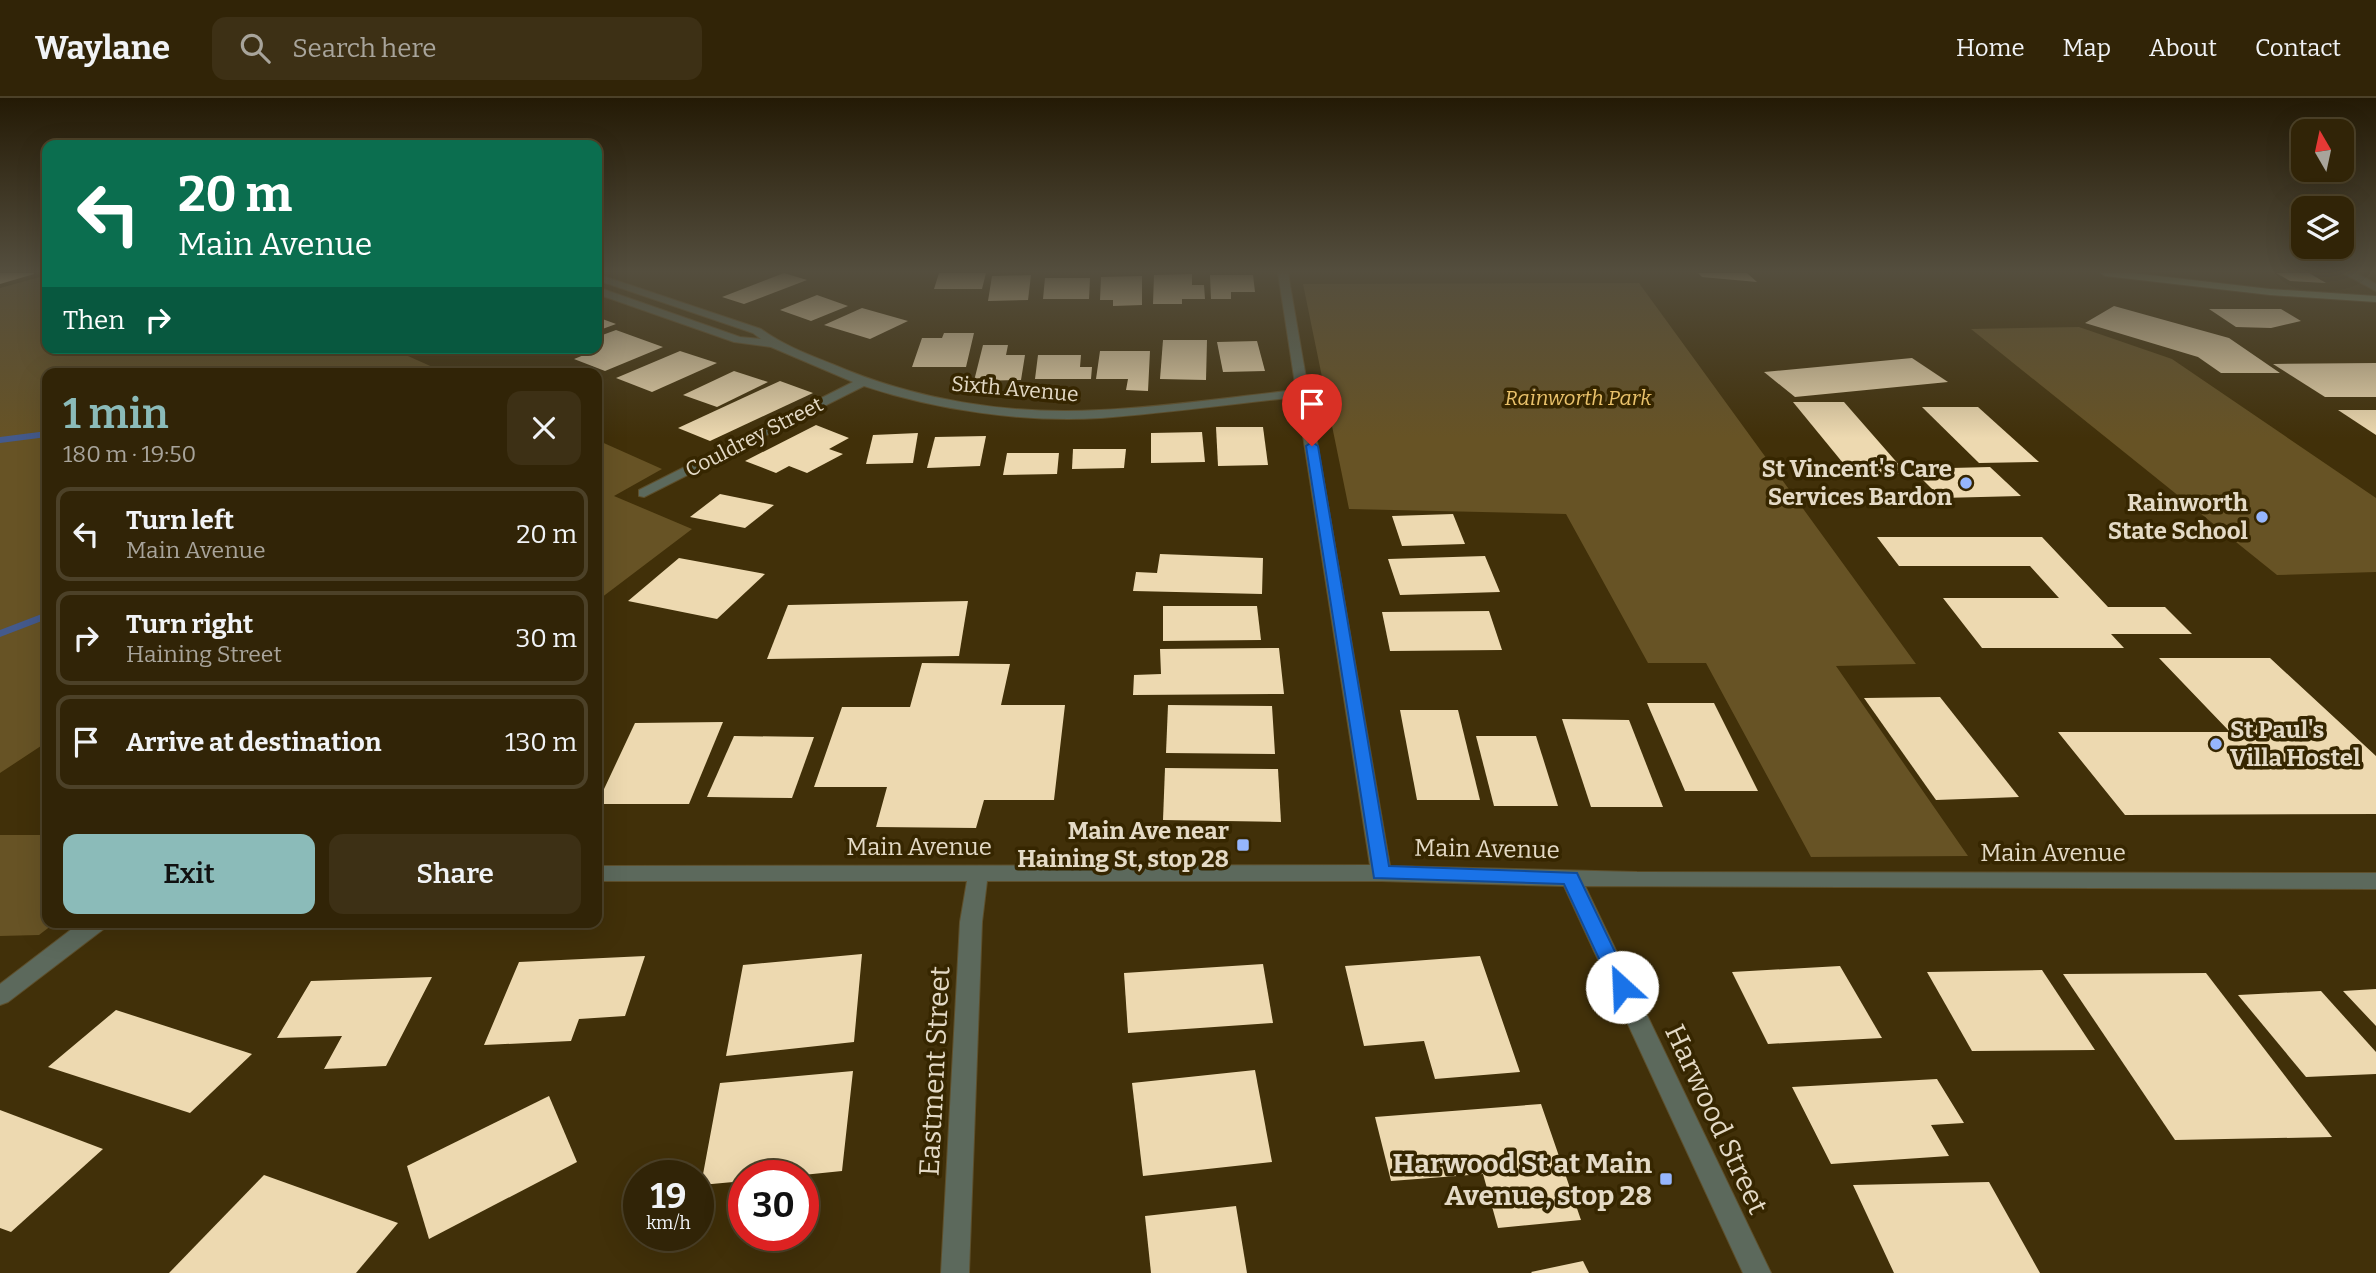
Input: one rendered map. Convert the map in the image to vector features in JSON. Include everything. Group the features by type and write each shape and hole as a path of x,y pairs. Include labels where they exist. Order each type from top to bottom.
{"street":[{"name":"Sixth Avenue","path":"704,328 738,340 774,344"},
{"name":"Sixth Avenue","path":"748,328 757,331 774,344 863,382 935,401 1059,415 1304,393"},
{"path":"1293,328 1381,873"},
{"name":"Couldrey Street","path":"643,493 863,382"},
{"name":"Main Avenue","path":"602,873 1381,873 1570,877 2376,881"},
{"name":"Eastment Street","path":"955,1273 971,922 978,873"},
{"name":"Harwood Street","path":"1570,877 1757,1273"},
{"path":"0,996 89,928"}],"green space":[{"path":"0,328 42,328 42,354 403,354 435,368 42,368 42,745 0,773"},
{"name":"Rainworth Park","path":"1312,328 1672,328 1916,664 1836,666 1968,856 1811,857 1706,663 1648,663 1566,514 1349,509"},
{"path":"2081,328 2172,359 2376,498 2376,572 2277,575 1971,329"},
{"path":"602,442 662,469 614,496 692,529 602,597"},
{"path":"0,835 42,835 42,928 48,928 39,935 0,936"}],"building":[{"path":"833,328 894,328 870,339"},
{"path":"2101,328 2192,328 2229,338 2280,373 2221,373 2198,357"},
{"path":"616,330 663,347 605,371 574,359 586,354 602,354 602,335"},
{"path":"944,333 974,333 966,367 912,367 922,338 942,338"},
{"path":"1163,340 1207,340 1206,380 1160,379"},
{"path":"1257,341 1265,371 1223,372 1217,342"},
{"path":"983,345 1008,345 1006,355 1025,355 1021,380 974,381"},
{"path":"680,351 717,363 652,392 616,378"},
{"path":"1100,351 1150,351 1148,391 1126,390 1128,379 1096,379"},
{"path":"1038,355 1081,355 1080,367 1092,367 1091,379 1035,379"},
{"path":"1912,358 1948,382 1795,397 1764,372"},
{"path":"2376,363 2376,397 2325,397 2273,364"},
{"path":"734,371 768,382 717,407 683,395"},
{"path":"780,381 813,393 710,441 678,428"},
{"path":"1793,402 1844,402 1907,474 1852,474"},
{"path":"1922,407 1978,407 2039,462 1979,463"},
{"path":"2338,410 2376,410 2376,435"},
{"path":"816,425 849,438 829,449 843,454 807,473 789,466 776,473 745,461"},
{"path":"1216,427 1263,427 1268,465 1218,466"},
{"path":"1202,432 1205,462 1151,463 1151,433"},
{"path":"918,433 913,463 866,464 873,435"},
{"path":"986,436 980,466 927,468 935,437"},
{"path":"1073,449 1126,449 1124,468 1072,469"},
{"path":"1007,453 1059,453 1057,474 1003,475"},
{"name":"St Vincent's Care Services Bardon","path":"1990,467 2021,496 1941,498 1912,469"},
{"path":"720,494 774,505 745,528 690,517"},
{"path":"1453,514 1465,544 1402,546 1392,516"},
{"path":"1877,537 2042,537 2108,607 2165,607 2192,634 2111,634 2124,648 1982,648 1943,598 2059,598 2030,566 1899,566"},
{"path":"1160,554 1263,558 1262,594 1133,591 1136,572 1157,573"},
{"path":"1485,556 1500,592 1400,595 1388,559"},
{"path":"679,558 765,574 717,619 628,601"},
{"path":"968,601 959,656 767,659 788,605"},
{"path":"1163,606 1257,606 1261,640 1163,641"},
{"path":"1489,611 1502,650 1390,651 1382,612"},
{"path":"1279,648 1284,694 1133,695 1134,675 1161,674 1160,649"},
{"name":"St Paul's Villa Hostel","path":"2159,658 2270,658 2376,756 2376,814 2125,815 2058,732 2230,732"},
{"path":"922,663 1010,664 1001,705 1065,705 1054,800 984,800 976,828 876,827 887,787 814,787 842,707 910,707"},
{"path":"1940,697 2019,797 1936,800 1864,698"},
{"path":"1647,703 1714,703 1758,791 1685,791"},
{"path":"1168,705 1272,706 1275,754 1166,753"},
{"path":"1400,710 1458,710 1480,800 1417,800"},
{"path":"1562,719 1629,720 1663,807 1591,807"},
{"path":"723,722 689,804 602,804 602,793 635,723"},
{"path":"734,736 814,737 792,798 707,797"},
{"path":"1476,736 1536,736 1558,806 1494,806"},
{"path":"1165,768 1278,769 1281,822 1163,820"},
{"path":"862,954 854,1042 726,1056 743,965"},
{"path":"645,956 625,1016 579,1019 571,1041 484,1045 519,962"},
{"path":"1480,956 1520,1072 1435,1079 1424,1041 1364,1046 1345,966"},
{"path":"1263,964 1273,1023 1128,1033 1124,973"},
{"path":"1840,966 1882,1038 1768,1044 1732,972"},
{"path":"2042,970 2095,1050 1972,1051 1927,972"},
{"path":"2206,973 2332,1137 2175,1140 2063,974"},
{"path":"432,977 386,1066 324,1069 342,1036 277,1038 311,981"},
{"path":"2376,989 2376,1026 2343,991"},
{"path":"2321,991 2376,1052 2376,1074 2306,1077 2238,995"},
{"path":"116,1010 252,1054 190,1113 48,1067"},
{"path":"1255,1070 1272,1162 1143,1176 1132,1083"},
{"path":"853,1071 842,1171 819,1173 819,1160 728,1160 728,1182 714,1184 714,1160 706,1160 720,1083"},
{"path":"1937,1079 1964,1123 1931,1125 1949,1156 1831,1164 1792,1087"},
{"path":"549,1096 577,1162 429,1239 407,1166"},
{"path":"1541,1104 1581,1220 1498,1228 1483,1174 1391,1181 1375,1117"},
{"path":"0,1110 103,1149 11,1232 0,1228"},
{"path":"264,1175 398,1223 356,1273 169,1273"},
{"path":"1989,1182 2040,1273 1894,1273 1853,1185"},
{"path":"1236,1206 1247,1273 1151,1273 1145,1216"},
{"path":"1583,1261 1589,1273 1531,1272"}],"waterway":[{"path":"0,440 42,435"},
{"path":"0,634 42,617"}],"place":[{"name":"St Vincent's Care Services Bardon","path":"1966,483"},
{"name":"Rainworth State School","path":"2262,517"},
{"name":"St Paul's Villa Hostel","path":"2216,744"},
{"name":"Main Ave near Haining St, stop 28","path":"1243,845"},
{"name":"Harwood St at Main Avenue, stop 28","path":"1666,1179"}],"route":[{"path":"1312,446 1381,873 1570,877 1622,987"}]}
